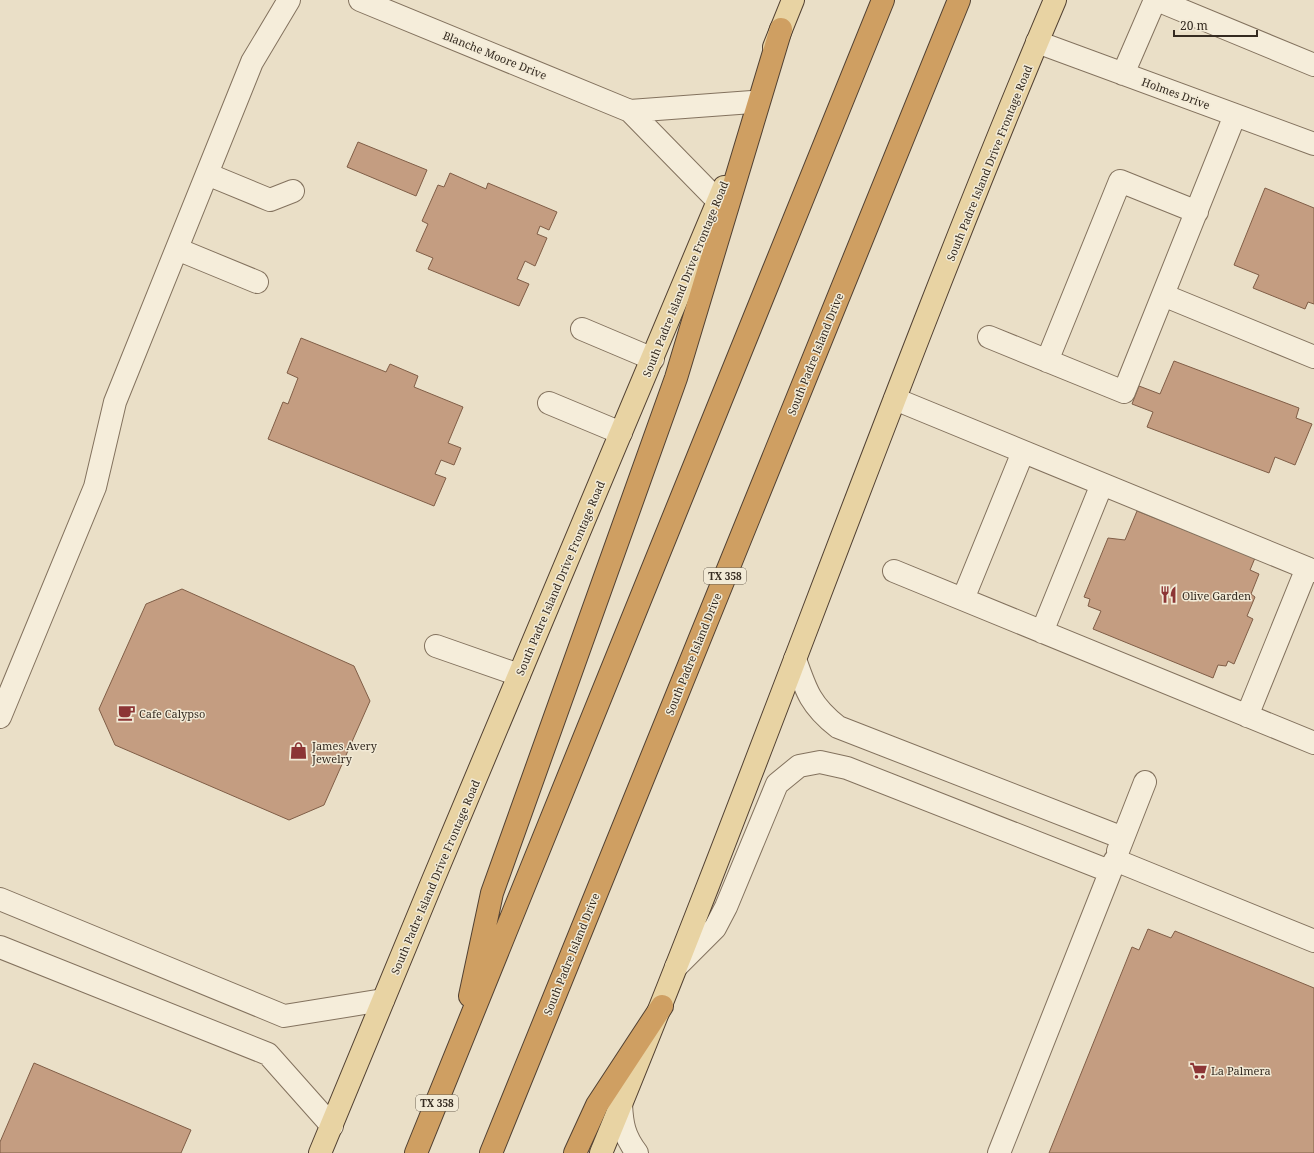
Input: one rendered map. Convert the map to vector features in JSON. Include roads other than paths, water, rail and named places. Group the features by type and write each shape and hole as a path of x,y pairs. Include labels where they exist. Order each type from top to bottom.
{"highway":[{"name":"TX 358","path":"416,1153 458,1054 883,0"},
{"name":"South Padre Island Drive","path":"491,1153 959,0"},
{"path":"458,1054 492,893 676,378 781,29"},
{"path":"575,1153 597,1105 662,1006"}],"main road":[{"name":"South Padre Island Drive Frontage Road","path":"320,1153 519,675 719,202 752,102 793,0"},
{"name":"South Padre Island Drive Frontage Road","path":"601,1153 662,1006 895,400 1055,0"}],"street":[{"path":"0,716 95,487 115,402 252,62 289,0"},
{"name":"Blanche Moore Drive","path":"360,0 394,7 630,110 719,202"},
{"path":"1123,74 1156,0 1314,65"},
{"name":"Holmes Drive","path":"1037,42 1314,144"},
{"name":"Blanche Moore Drive","path":"630,110 752,102"},
{"path":"989,337 1124,392 1235,115"},
{"path":"207,174 270,200 293,191"},
{"path":"1047,361 1120,181 1197,212"},
{"path":"177,249 257,282"},
{"path":"1163,295 1314,357"},
{"path":"582,329 653,359"},
{"path":"895,400 1310,569 1247,716"},
{"path":"549,403 621,433"},
{"path":"963,599 1023,452"},
{"path":"1042,632 1102,484"},
{"path":"894,571 1314,743"},
{"path":"436,646 519,675"},
{"path":"795,659 811,701 825,717 838,727 1123,838"},
{"path":"676,967 715,928 726,907 777,784 799,766 820,762 847,768 1314,941"},
{"path":"999,1153 1145,782"},
{"path":"0,899 284,1016 384,1000"},
{"path":"0,947 268,1054 332,1126"},
{"path":"621,1104 623,1126 631,1145 637,1153"}],"place":[{"name":"Olive Garden","path":"1169,595"},
{"name":"Cafe Calypso","path":"126,713"},
{"name":"James Avery Jewelry","path":"299,751"},
{"name":"La Palmera","path":"1198,1070"}]}
